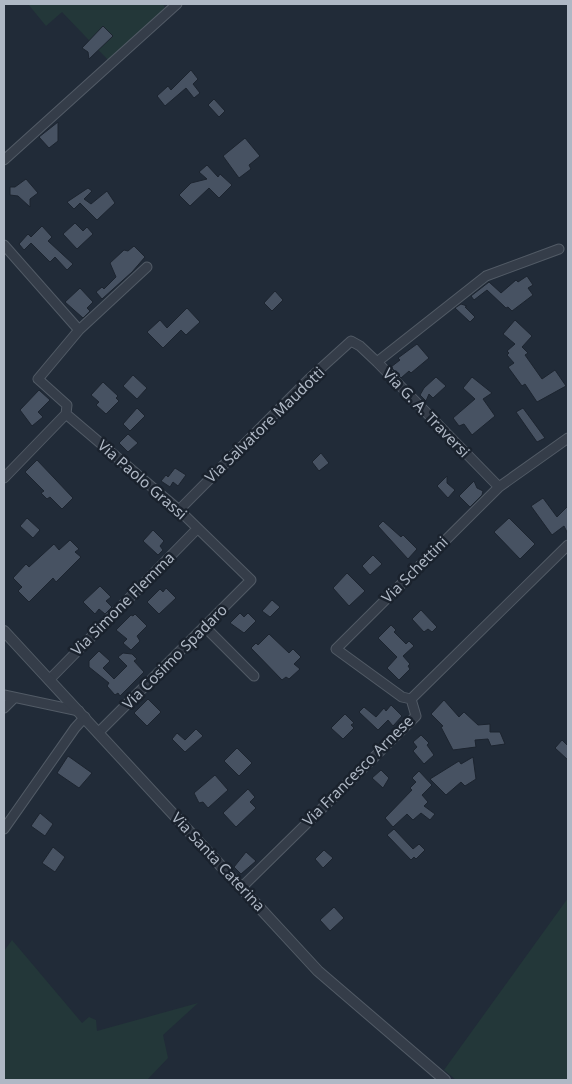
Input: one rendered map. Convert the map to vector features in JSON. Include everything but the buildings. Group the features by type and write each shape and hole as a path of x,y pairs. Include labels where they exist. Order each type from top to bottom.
{"street":[{"path":"4,160 177,4"},
{"path":"4,245 79,330 147,267"},
{"path":"377,362 486,276 559,249"},
{"name":"Via Paolo Grassi","path":"79,330 38,380 67,405 66,414 179,510 251,580"},
{"name":"Via G. A. Traversi","path":"351,341 360,346 377,362 499,487"},
{"name":"Via Salvatore Maudotti","path":"179,510 309,379 351,341"},
{"path":"4,478 66,414"},
{"name":"Via Schettini","path":"411,699 402,697 336,649 499,487 568,438"},
{"name":"Via Simone Flemma","path":"49,680 198,529"},
{"name":"Via Francesco Arnese","path":"241,888 416,716 411,699 568,545"},
{"name":"Via Cosimo Spadaro","path":"98,733 251,580"},
{"path":"205,627 254,676"},
{"name":"Via Santa Caterina","path":"4,631 318,971 445,1080"},
{"path":"4,695 82,714 75,728 4,829"},
{"path":"4,708 14,698"}],"green space":[{"path":"28,4 163,4 166,10 108,60 62,12 46,26"},
{"path":"568,898 568,1080 456,1080 444,1070"},
{"path":"12,940 82,1023 89,1017 96,1020 97,1031 198,1003 163,1035 168,1058 147,1080 4,1080 4,951"}]}
